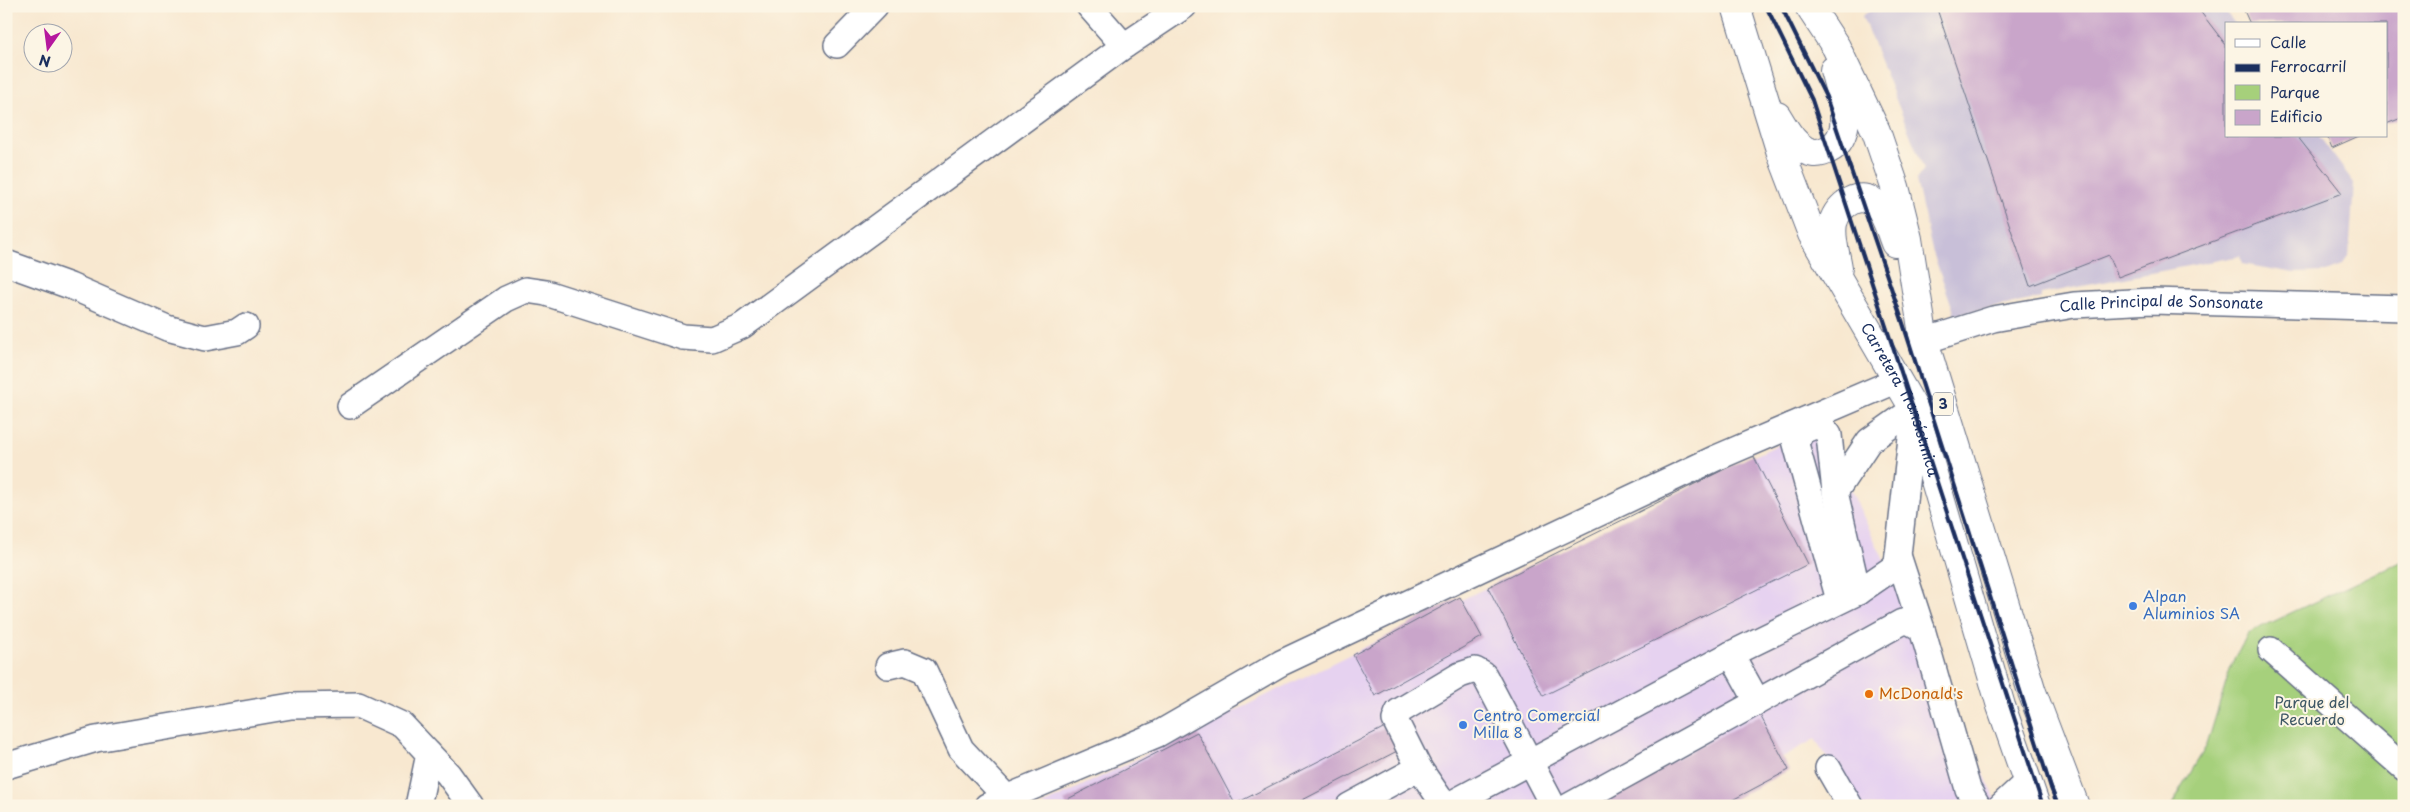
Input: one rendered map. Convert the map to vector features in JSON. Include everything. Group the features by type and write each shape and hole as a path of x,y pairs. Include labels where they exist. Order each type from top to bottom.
{"main road":[{"name":"Carretera Transístmica","path":"1736,6 1781,153 1812,234 1843,290 1914,408 2001,706 2031,794"},
{"name":"Carretera Transístmica","path":"1816,17 1876,131 1895,187 1908,239 1916,304 1924,341 2032,692 2075,806"},
{"path":"1764,95 1789,136 1803,150 1824,152 1837,143 1844,130 1844,113 1816,17"},
{"path":"1843,290 1832,239 1833,223 1839,209 1845,204 1852,200 1866,199 1878,206 1886,219 1916,304"}],"street":[{"path":"837,45 875,6"},
{"path":"1089,6 1124,46"},
{"path":"350,406 506,299 526,290 546,293 683,337 712,339 742,326 1124,46 1184,6"},
{"path":"6,263 70,286 167,328 205,338 237,332 246,326"},
{"name":"Calle Principal de Sonsonate","path":"1924,341 1993,318 2074,305 2152,301 2404,308"},
{"path":"888,666 905,662 924,670 961,749 993,803 1158,734 1281,663 1716,458 1793,436 1898,380"},
{"path":"1835,492 1868,441 1914,408"},
{"path":"1553,806 1529,761 1484,675 1475,670 1460,675 1398,712 1395,720 1419,768 1446,806 1529,761 1731,654 1849,596 1893,568 1897,562 1914,408"},
{"path":"1793,436 1820,424 1829,435 1849,596"},
{"path":"1793,436 1849,596"},
{"path":"1898,554 1922,629 1968,789 1978,806"},
{"path":"1569,806 1902,622 1910,622 1922,629"},
{"path":"2271,650 2404,768"},
{"path":"1731,654 1757,701"},
{"path":"6,766 96,739 291,706 358,705 402,726 448,774 471,806"},
{"path":"418,806 429,754"},
{"path":"1349,806 1419,768"},
{"path":"1828,768 1850,806"},
{"path":"2001,806 2031,794"}],"shaded area":[{"path":"1877,6 2222,6 2234,22 2225,22 2225,138 2320,138 2354,183 2349,256 2341,266 2326,272 2294,273 2242,264 2240,256 2041,294 2041,298 1955,315 1932,250 1916,180 1924,169 1862,16"},
{"name":"Centro Comercial Milla 8","path":"1820,424 1999,806 1860,806 1815,739 1695,806 1041,806"}],"green space":[{"name":"Parque del Recuerdo","path":"2404,560 2404,806 2171,806 2207,745 2230,669 2248,633"}],"building":[{"path":"1936,6 2196,6 2225,44 2225,138 2299,138 2342,193 2118,277 2109,255 2030,286"},
{"path":"2242,6 2404,6 2404,117 2388,123 2388,22 2249,22"},
{"path":"2328,138 2354,138 2332,148"},
{"path":"1753,455 1808,564 1543,696 1488,587"},
{"path":"1460,597 1482,637 1375,696 1353,655"},
{"path":"1760,715 1789,770 1721,806 1588,806"},
{"path":"1387,726 1399,750 1291,806 1067,806 1064,801 1197,732 1235,804"}],"railway":[{"path":"1766,6 1812,100 2043,806"},
{"path":"1781,6 1826,97 1901,317 2058,806"}],"place":[{"name":"Alpan Aluminios SA","path":"2133,606"},
{"name":"McDonald's","path":"1869,694"},
{"name":"Centro Comercial Milla 8","path":"1463,725"}]}
